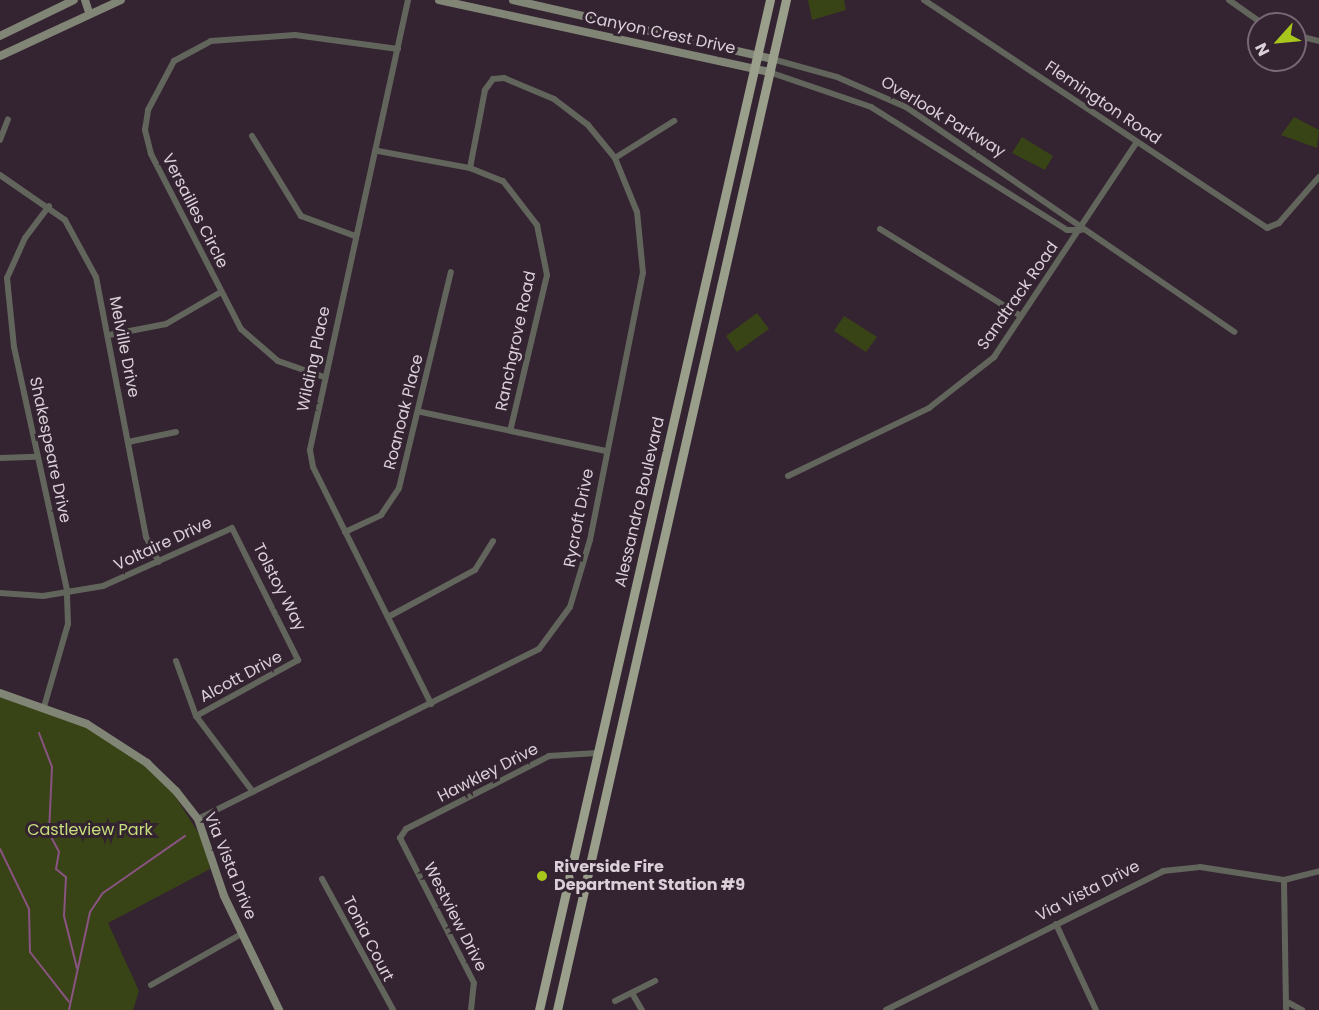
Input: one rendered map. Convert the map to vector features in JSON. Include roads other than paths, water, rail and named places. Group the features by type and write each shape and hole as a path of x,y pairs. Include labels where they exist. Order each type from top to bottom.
{"main road":[{"path":"0,36 74,0 85,13"},
{"path":"85,0 85,13"},
{"path":"0,56 85,13 121,0"},
{"name":"Canyon Crest Drive","path":"439,0 769,72"},
{"name":"Canyon Crest Drive","path":"513,0 772,59"},
{"name":"Alessandro Boulevard","path":"539,1010 770,0"},
{"name":"Alessandro Boulevard","path":"557,1010 786,0"},
{"name":"Via Vista Drive","path":"0,693 87,724 147,764 198,819 241,934 279,1010"}],"street":[{"name":"Wilding Place","path":"408,0 378,151 355,236 310,450 345,532 431,704"},
{"name":"Flemington Road","path":"924,0 1267,228 1279,224 1319,177"},
{"path":"1229,0 1247,13"},
{"name":"Versailles Circle","path":"324,376 278,361 256,345 221,292 151,154 145,130 148,110 165,72 192,48 229,37 295,34 398,49"},
{"name":"Overlook Parkway","path":"772,59 837,77 906,107 1075,218 1081,230 1234,332"},
{"name":"Overlook Parkway","path":"769,72 871,107 1067,230 1081,230"},
{"name":"Rycroft Drive","path":"198,819 539,649 558,631 580,580 644,273 637,212 615,158 588,125 554,99 504,78 494,79 485,90 470,168"},
{"path":"0,140 8,119"},
{"path":"615,158 674,121"},
{"path":"252,136 301,216 355,236"},
{"name":"Sandtrack Road","path":"788,476 959,389 994,357 1019,315 1081,230 1137,142"},
{"name":"Ranchgrove Road","path":"378,151 470,168 503,181 525,205 537,225 547,275 510,431"},
{"name":"Melville Drive","path":"0,174 49,206 86,254 109,335 146,537 159,562"},
{"name":"Shakespeare Drive","path":"44,707 68,624 66,590 36,458 4,277 25,238 49,206"},
{"path":"880,229 1019,315"},
{"name":"Roanoak Place","path":"345,532 381,515 399,488 421,412 451,272"},
{"path":"109,335 166,324 221,292"},
{"path":"421,412 606,451"},
{"path":"129,442 176,432"},
{"path":"0,458 36,458"},
{"name":"Voltaire Drive","path":"0,593 24,597 103,586 232,528"},
{"name":"Tolstoy Way","path":"232,528 298,660"},
{"path":"388,617 475,570 493,541"},
{"name":"Alcott Drive","path":"196,716 298,660"},
{"path":"176,661 196,716 253,792"},
{"name":"Hawkley Drive","path":"400,838 406,829 549,756 597,753"},
{"name":"Westview Drive","path":"400,838 474,983 471,1010"},
{"name":"Via Vista Drive","path":"890,1009 1056,924 1181,867 1284,880 1319,871"},
{"name":"Tonia Court","path":"322,879 393,1010"},
{"path":"1284,880 1287,1007 1302,1010"},
{"path":"1056,924 1096,1010"},
{"path":"151,985 241,934"},
{"path":"615,1001 655,981"},
{"path":"632,993 642,1010"}],"waterway":[{"path":"39,733 52,767 49,833 59,852 56,869 66,877 64,916 77,968"},
{"path":"69,1010 90,912 103,893 185,836"},
{"path":"0,849 29,909 30,952 69,1002"}],"place":[{"name":"Riverside Fire Department Station #9","path":"542,876"}],"park label":[{"name":"Castleview Park","path":"90,830"}]}
